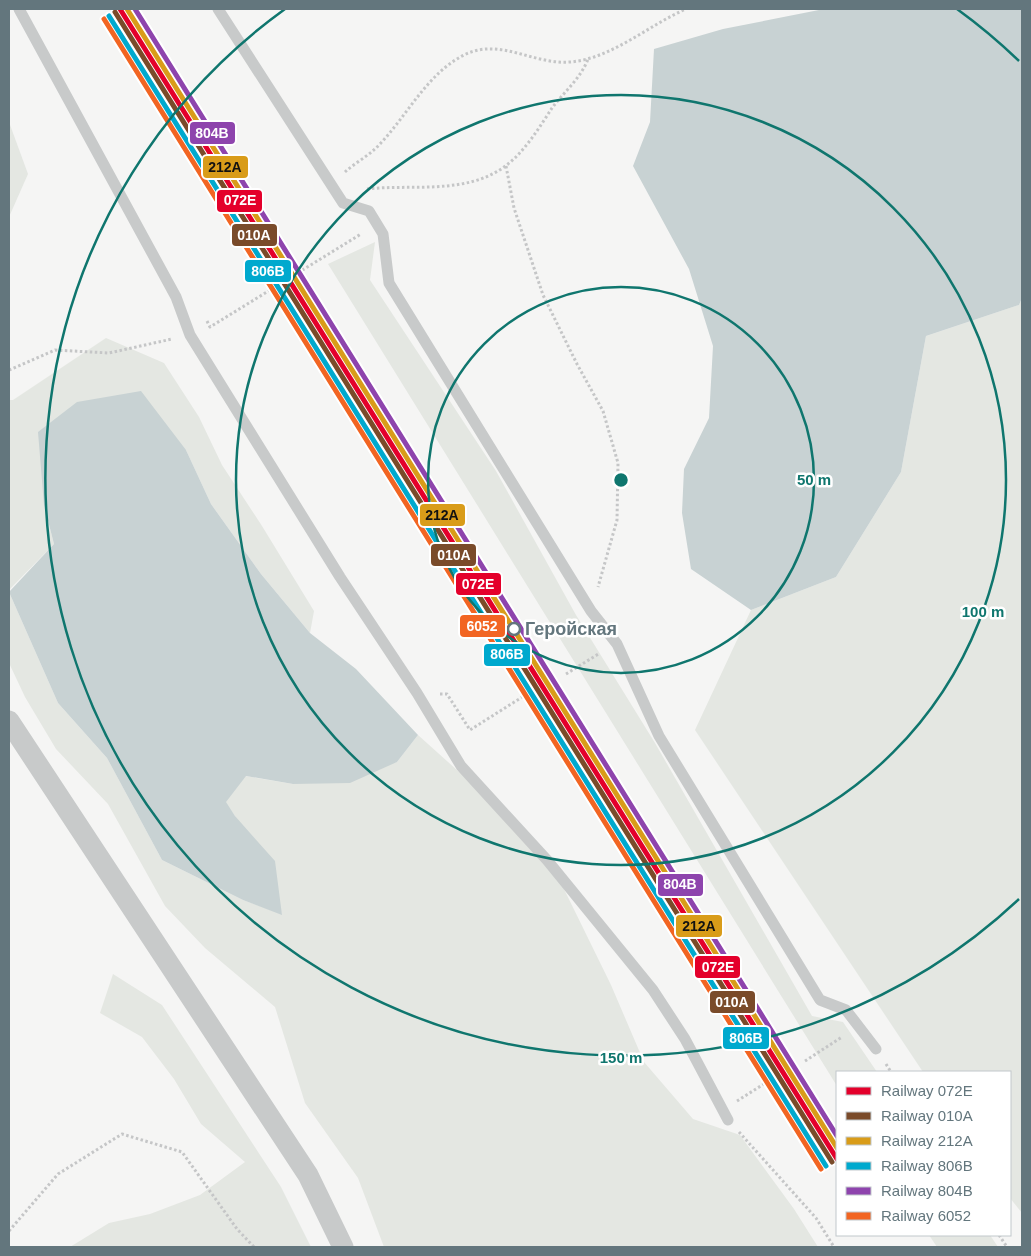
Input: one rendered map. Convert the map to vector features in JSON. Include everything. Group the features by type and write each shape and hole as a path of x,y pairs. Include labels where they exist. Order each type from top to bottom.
{"street":[{"path":"9,721 308,1175 343,1247"}],"lane":[{"path":"19,9 176,297 190,335 340,577 417,694 461,766 547,860 653,990 685,1039 728,1120"},
{"path":"218,9 340,198 369,211 383,234 389,283 591,611 617,644 659,736 820,1000 846,1010 876,1049"}],"path":[{"path":"330,183 375,149 442,71 465,54 484,48 500,48 549,61 569,62 588,59 603,54 686,9"},
{"path":"206,320 210,327 362,233 340,198 378,188 472,182 490,176 506,166 584,71 588,59"},
{"path":"506,166 514,208 543,295 577,364 603,411 618,463 617,520 591,611"},
{"path":"9,370 55,350 109,353 190,335"},
{"path":"566,674 602,652 598,645"},
{"path":"447,694 470,730 527,694"},
{"path":"806,1061 842,1038 838,1031"},
{"path":"732,1094 737,1101 767,1082"},
{"path":"728,1120 816,1218 834,1247"},
{"path":"9,1231 58,1174 122,1134 182,1152 237,1229 254,1247"},
{"path":"1000,1236 1007,1247"}],"shaded area":[{"path":"824,9 1022,9 1022,298 1019,305 926,336 901,472 836,577 751,610 691,569 682,513 684,469 709,418 713,346 689,269 633,166 650,122 654,49 723,29"},
{"path":"9,122 28,174 9,217"},
{"path":"375,242 370,280 496,471 576,615 655,743 812,1016 843,1022 876,1071 836,1071 836,1084 328,264"},
{"path":"1022,298 1022,1213 1011,1199 1011,1071 922,1071 695,730 751,610 836,577 901,472 926,336 1019,305"},
{"path":"106,338 164,363 199,417 222,465 314,611 310,633 261,574 211,504 186,450 44,505 54,544 9,590 9,400 13,400"},
{"path":"141,391 186,450 211,504 261,574 310,633 356,669 418,735 397,762 350,783 293,784 246,776 226,802 235,816 275,861 282,915 243,900 162,860 107,758 58,703 9,592 54,544 44,505 38,432 77,402"},
{"path":"9,592 58,703 107,758 162,860 243,900 282,914 235,816 225,802 245,776 293,784 397,762 418,735 497,806 562,885 611,985 644,1062 693,1119 740,1135 794,1209 818,1247 384,1247 358,1178 305,1103 275,1007 205,948 165,906 108,804 56,749 25,697 9,663"},
{"path":"113,974 162,1005 281,1187 311,1247 70,1247 109,1223 150,1214 200,1195 245,1162 201,1124 174,1079 142,1037 100,1013"},
{"path":"930,1236 991,1236 998,1247 937,1247"}],"rail line":[{"name":"072Е","path":"120,9 836,1157"},
{"name":"212А","path":"127,9 836,1146"},
{"name":"804В","path":"135,9 836,1134"},
{"name":"010А","path":"115,12 832,1162"},
{"name":"806В","path":"109,16 826,1166"},
{"name":"6052","path":"104,19 821,1169"}],"place":[{"name":"Геройская","path":"514,629"}]}
